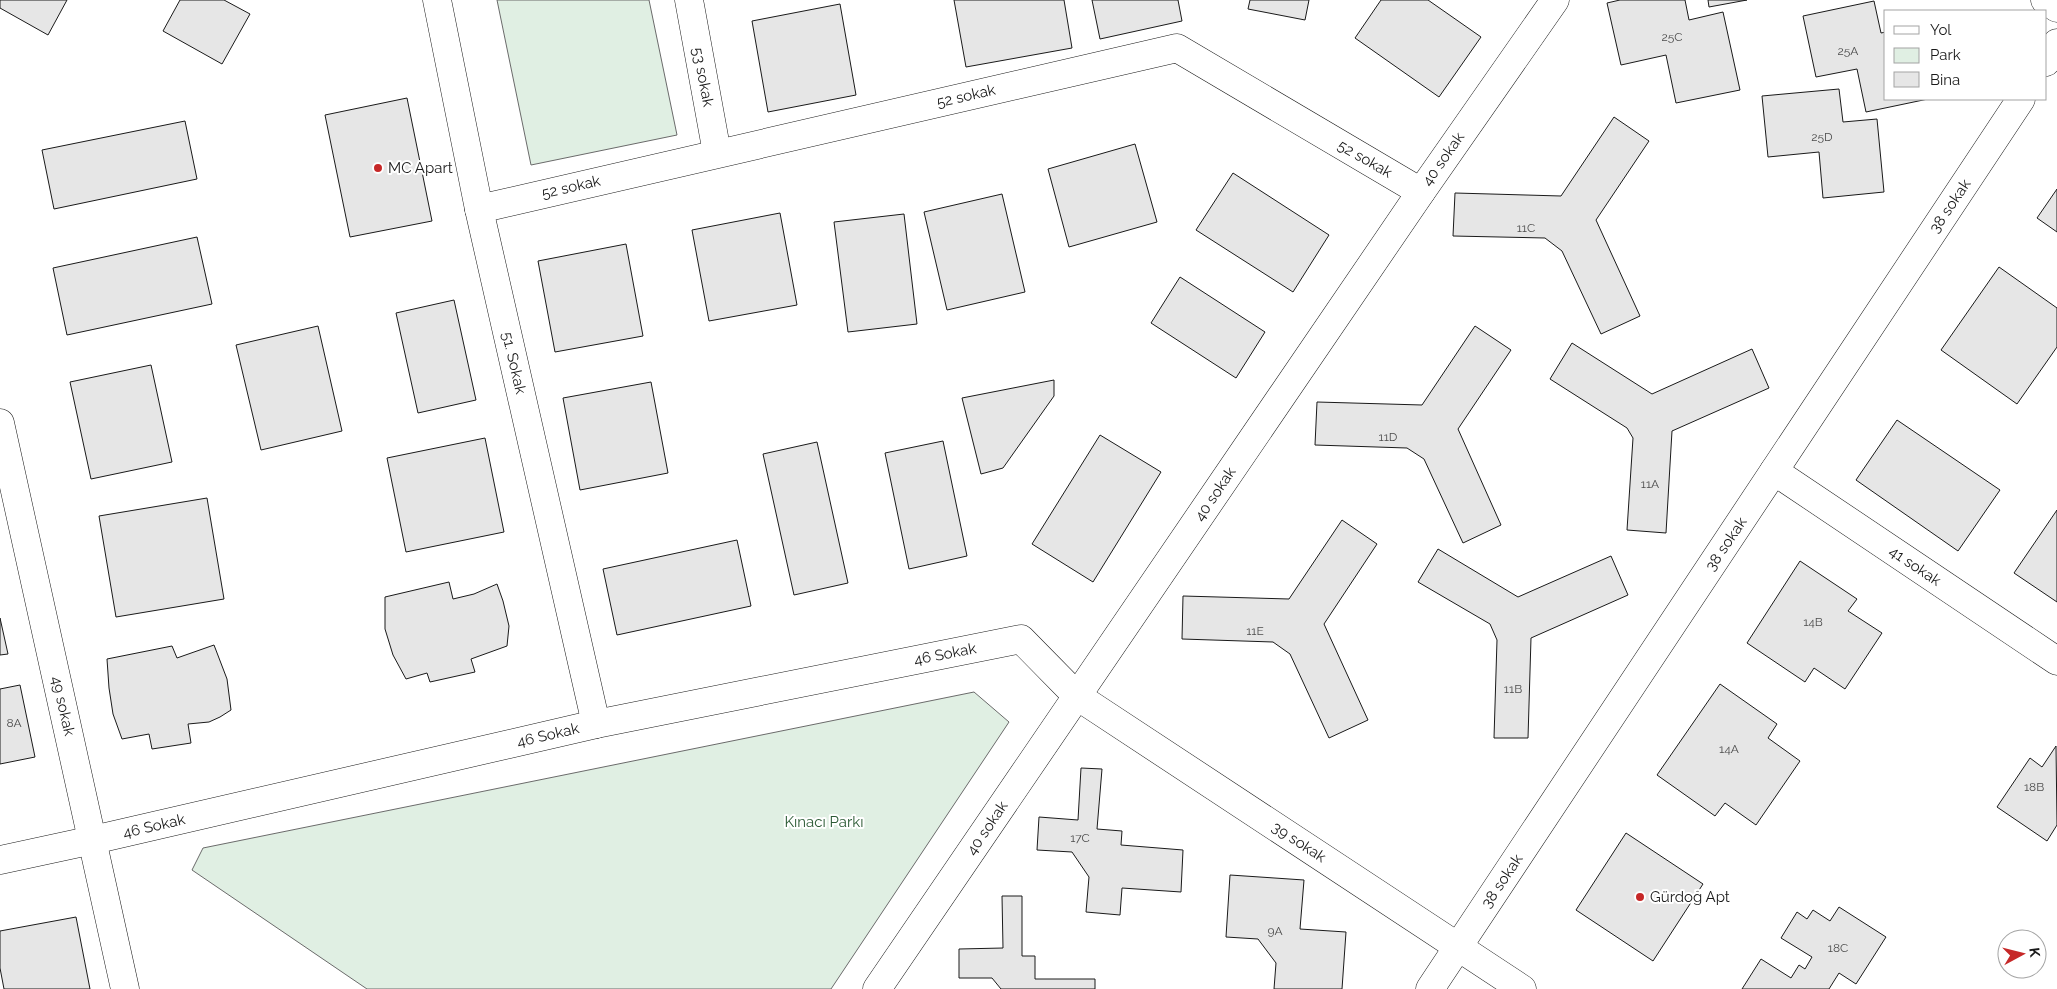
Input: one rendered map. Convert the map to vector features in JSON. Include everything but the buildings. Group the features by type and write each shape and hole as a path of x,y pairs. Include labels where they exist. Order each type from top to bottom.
{"street":[{"name":"51. Sokak","path":"437,0 479,209 596,724"},
{"name":"53 sokak","path":"689,0 717,153"},
{"name":"40 sokak","path":"877,989 1421,192 1555,0"},
{"path":"2045,0 2057,8"},
{"path":"2047,60 2057,44"},
{"name":"52 sokak","path":"479,209 1177,48 1421,192"},
{"name":"38 sokak","path":"1430,989 2020,100"},
{"name":"49 sokak","path":"0,423 125,989"},
{"name":"41 sokak","path":"1774,471 2057,661"},
{"name":"46 Sokak","path":"0,860 596,724 1020,639 1077,696"},
{"name":"39 sokak","path":"1077,696 1522,989"}],"green space":[{"path":"497,0 649,0 677,135 531,165"},
{"name":"Kınacı Parkı","path":"974,692 1009,722 831,989 367,989 192,870 203,848"}],"place":[{"name":"MC Apart","path":"378,168"},
{"name":"Gürdoğ Apt","path":"1640,897"}]}
